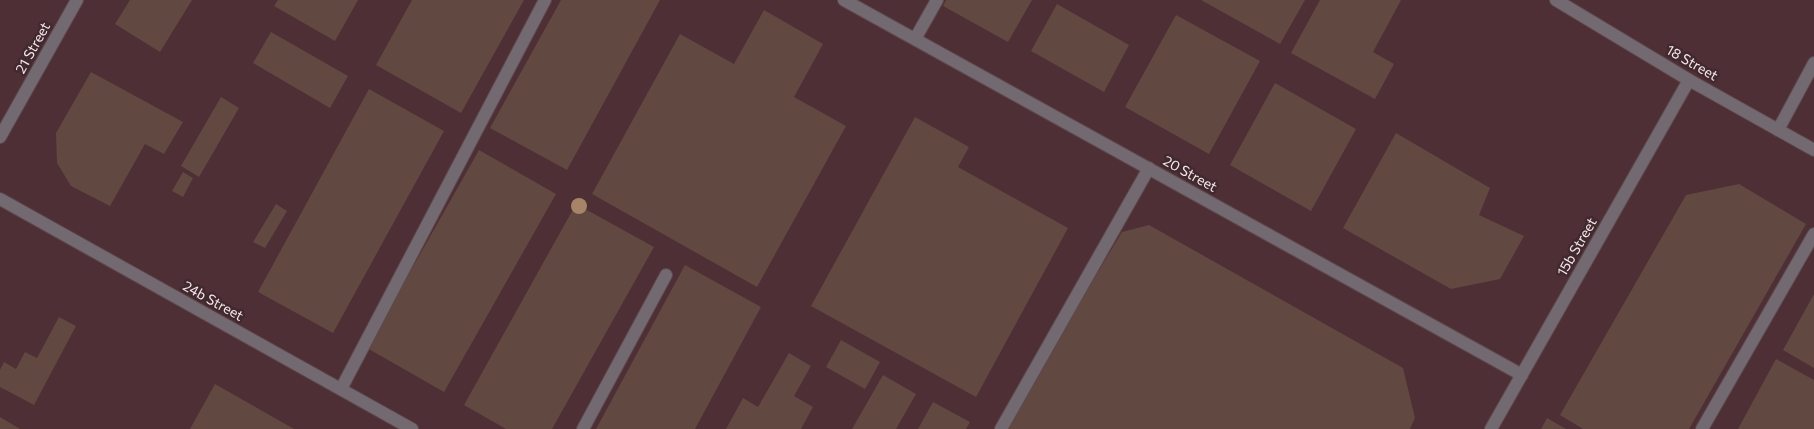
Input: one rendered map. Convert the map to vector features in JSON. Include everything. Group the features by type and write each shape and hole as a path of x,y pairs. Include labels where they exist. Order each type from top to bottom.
{"street":[{"name":"21 Street","path":"0,136 77,0"},
{"path":"341,389 546,0"},
{"name":"20 Street","path":"844,0 1522,375"},
{"path":"915,39 937,0"},
{"name":"18 Street","path":"1556,0 1689,80 1814,150"},
{"path":"1778,130 1814,62"},
{"name":"15b Street","path":"1491,429 1689,80"},
{"path":"1001,429 1149,168"},
{"name":"24b Street","path":"0,199 412,429"},
{"path":"1702,429 1814,234"},
{"path":"583,429 666,275"}],"shaded area":[{"path":"0,0 1814,0 1814,429 0,429"}],"building":[{"path":"130,0 192,0 160,52 115,24"},
{"path":"278,0 358,0 335,41 274,6"},
{"path":"412,0 524,0 461,113 376,65"},
{"path":"561,0 660,0 567,170 490,128"},
{"path":"946,0 1032,0 1008,42 943,6"},
{"path":"1201,0 1305,0 1280,44"},
{"path":"1320,0 1401,0 1373,52 1394,64 1375,99 1291,53"},
{"path":"1057,4 1129,45 1104,92 1031,51"},
{"path":"764,10 823,44 794,97 846,126 757,287 592,194 680,34 734,64"},
{"path":"1176,15 1260,61 1209,154 1125,107"},
{"path":"271,32 348,76 330,108 253,63"},
{"path":"91,72 183,122 164,154 145,144 110,206 71,186 57,163 56,133"},
{"path":"1275,83 1356,129 1311,211 1230,165"},
{"path":"369,89 444,131 333,333 258,292"},
{"path":"221,97 239,108 199,177 181,166"},
{"path":"915,117 969,147 958,167 1068,228 976,397 811,306"},
{"path":"1396,133 1490,188 1479,215 1524,236 1500,279 1451,289 1343,228"},
{"path":"479,150 556,194 444,392 367,348"},
{"path":"183,172 193,178 183,197 172,191"},
{"path":"1739,184 1806,224 1689,429 1583,429 1560,415 1686,195"},
{"path":"276,204 287,211 265,248 253,242"},
{"path":"576,204 654,247 552,429 506,429 464,405"},
{"path":"1149,225 1403,368 1415,418 1410,429 1007,429 1022,398 1122,232"},
{"path":"685,265 761,307 695,429 596,429"},
{"path":"1814,294 1814,368 1783,350"},
{"path":"59,317 76,326 34,405 0,387 0,370 4,362 16,369 25,352 37,358"},
{"path":"841,340 880,362 865,389 826,367"},
{"path":"789,353 811,366 794,396 813,407 801,429 726,429 743,398 758,407"},
{"path":"1776,359 1814,380 1814,429 1738,429"},
{"path":"883,375 916,394 896,429 852,429"},
{"path":"215,384 294,429 190,429"},
{"path":"933,402 970,422 966,429 918,429"},
{"path":"0,417 20,429 0,429"},
{"path":"1547,418 1566,429 1541,429"}]}
